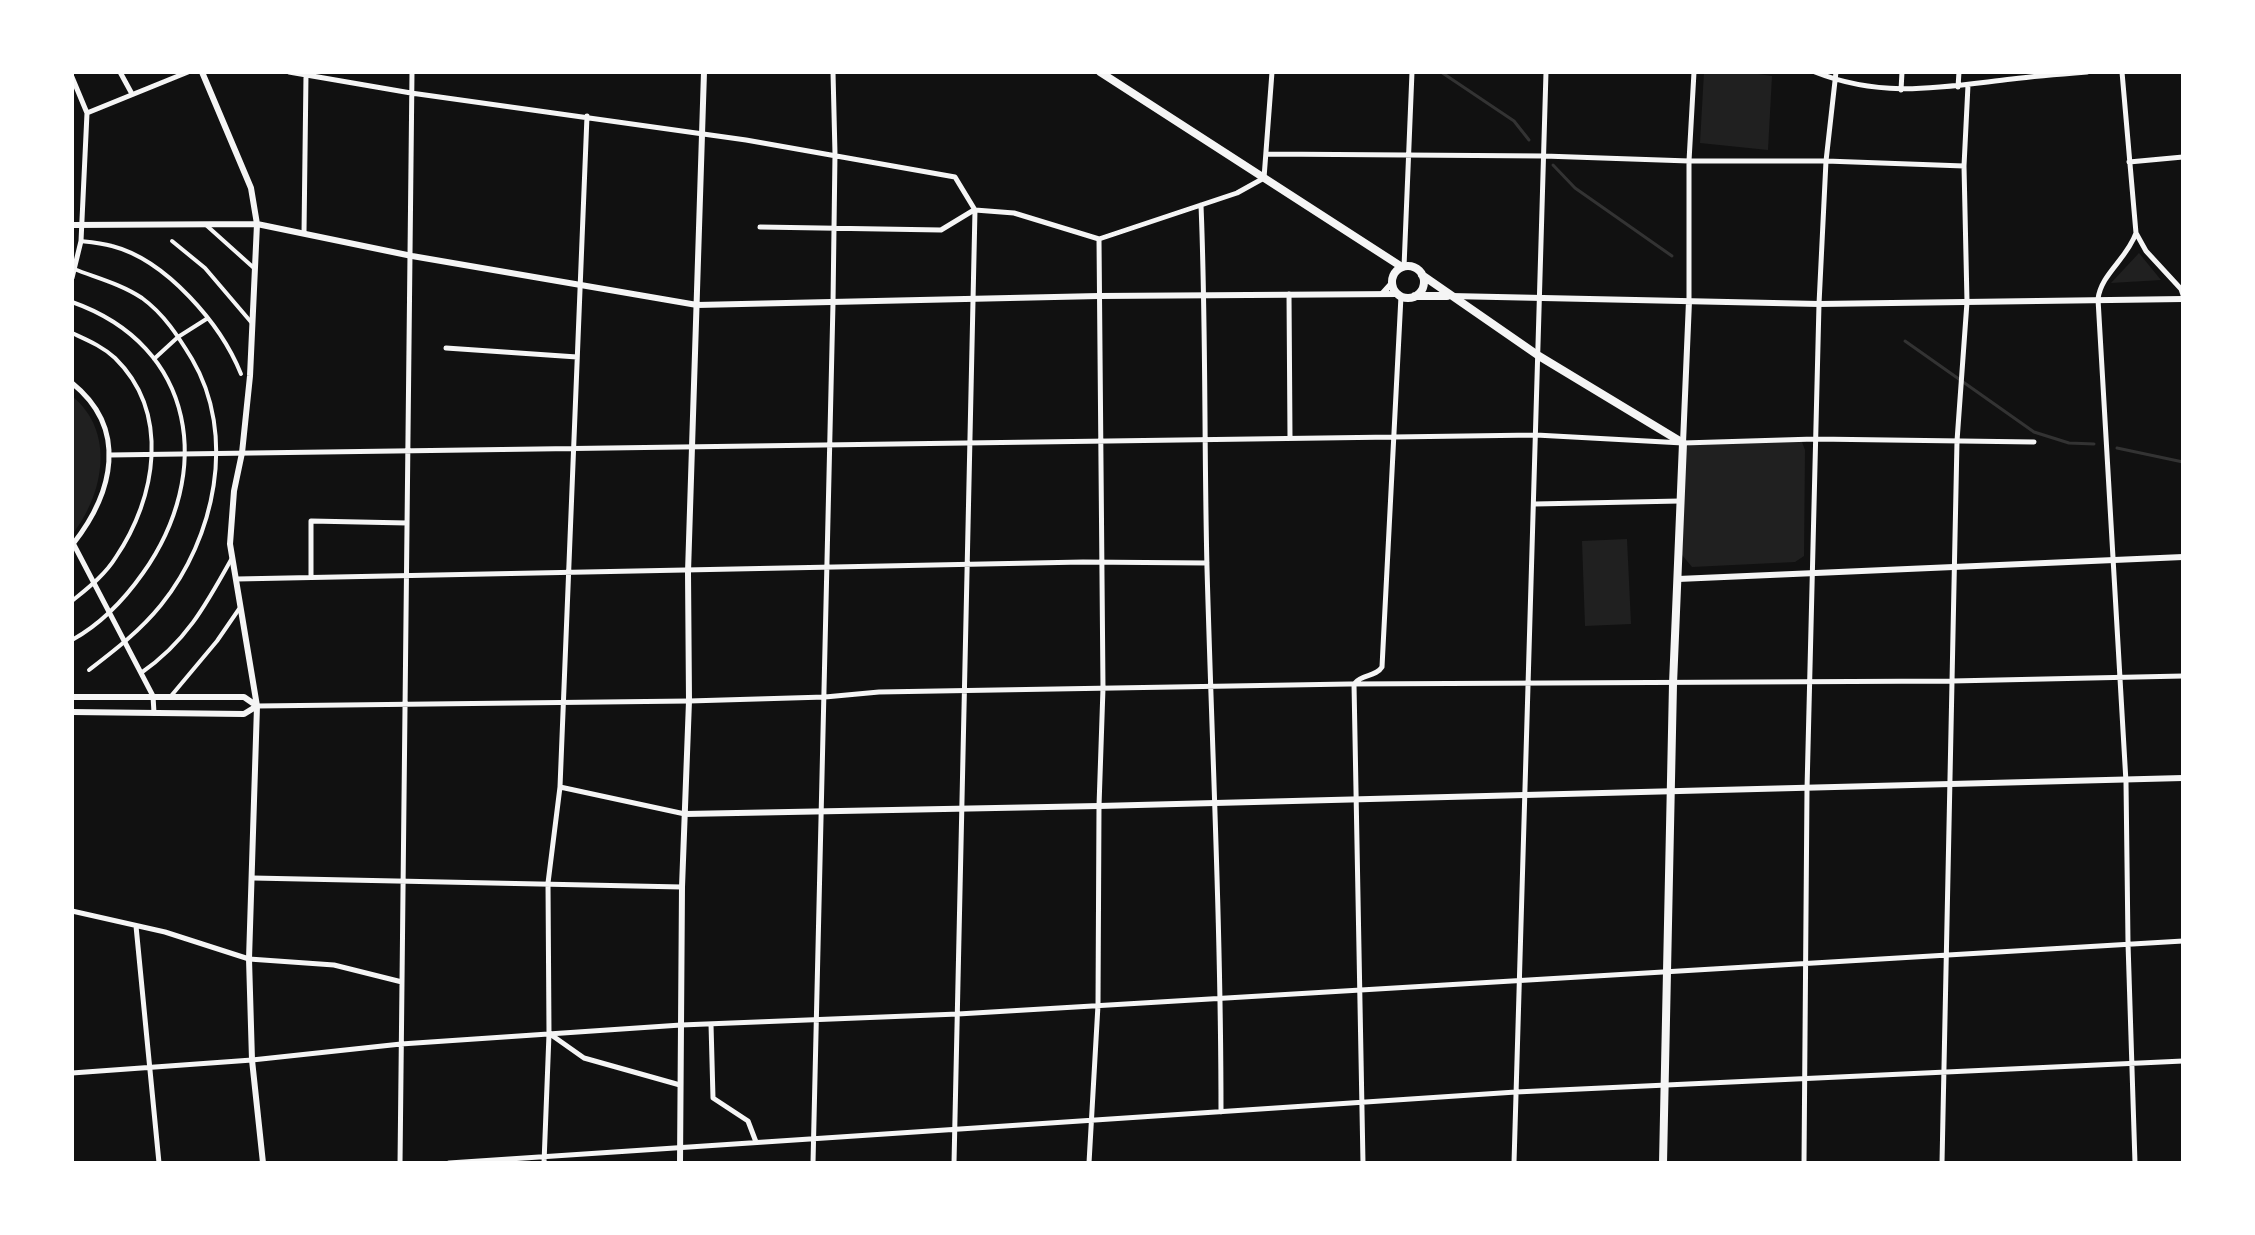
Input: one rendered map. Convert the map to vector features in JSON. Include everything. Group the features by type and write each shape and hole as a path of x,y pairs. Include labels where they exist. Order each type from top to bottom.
{"main road":[{"path":"1100,72 1383,255 1403,267 1415,268 1448,296 1539,356 1683,443 1673,684 1663,1163"},
{"path":"1383,255 1399,295 1448,296"},
{"path":"1393,278 1403,267"},
{"path":"1415,296 1423,285 1422,275"}],"street":[{"path":"120,72 132,94"},
{"path":"87,113 188,72"},
{"path":"202,72 251,188 257,224 242,453 234,491 232,558 257,706 249,959 252,1060 263,1163"},
{"path":"289,72 411,93 835,154 955,177 975,210 954,1163"},
{"path":"400,1163 412,72"},
{"path":"680,1163 682,887 689,701 688,572 704,72"},
{"path":"813,1163 833,303 833,72"},
{"path":"760,227 941,230 975,210 1014,213 1099,239 1237,193 1264,178 1272,72"},
{"path":"1403,267 1412,72"},
{"path":"1514,1163 1546,72"},
{"path":"1683,443 1694,72"},
{"path":"1815,72 1836,80 1901,90 1958,87 2011,75 2087,72"},
{"path":"1804,1163 1807,789 1815,439 1826,161 1836,72"},
{"path":"1901,90 1902,72"},
{"path":"1958,87 1959,72"},
{"path":"1448,296 1819,304 2183,297 2181,289 2146,251 2136,233 2122,72"},
{"path":"302,74 304,233"},
{"path":"72,77 87,113 76,225 81,241 72,278"},
{"path":"1942,1163 1957,441 1967,302 1964,166 1968,85"},
{"path":"544,1160 549,1034 548,883 560,787 587,116"},
{"path":"1267,154 1544,156 1964,166"},
{"path":"2129,162 2183,157"},
{"path":"1201,205 1213,803 1221,996 1221,1112"},
{"path":"205,223 255,269"},
{"path":"76,225 257,224 412,256 697,305 1099,296 1399,295 1382,667 1378,673 1358,679 1354,684 1363,1163"},
{"path":"2135,1163 2126,782 2098,299 2101,284 2128,252 2136,233"},
{"path":"1089,1163 1098,1005 1103,688 1099,239"},
{"path":"81,241 112,246 143,259 172,281 208,318 241,374"},
{"path":"172,241 205,268 252,324"},
{"path":"73,269 132,292 162,315 198,369 210,400 216,428 217,454 212,497 191,556 160,607 126,643 89,670"},
{"path":"1383,293 1393,278"},
{"path":"1289,294 1290,438"},
{"path":"72,302 114,321 154,359 179,407 185,429 186,454 180,495 166,534 147,567 110,613 72,640"},
{"path":"154,359 178,337 208,318"},
{"path":"72,333 112,355 135,386 149,418 153,454 148,492 141,512 116,558 72,601"},
{"path":"446,348 577,357"},
{"path":"72,383 97,411 106,430 110,455 104,488 73,544 153,696 154,713"},
{"path":"110,455 1536,435 1683,443 1815,439 2034,442"},
{"path":"1535,504 1680,501"},
{"path":"311,577 311,521 407,523"},
{"path":"1678,579 2183,557"},
{"path":"141,673 170,651 190,628 232,558"},
{"path":"237,579 1102,562 1207,563"},
{"path":"169,697 217,641 239,609"},
{"path":"72,712 244,714 257,706 564,700 689,701 965,690 2183,676"},
{"path":"89,696 90,712"},
{"path":"72,697 244,697 257,706"},
{"path":"560,787 685,814 1672,793 2183,778"},
{"path":"253,878 682,887"},
{"path":"72,911 249,959 334,965 402,982"},
{"path":"136,926 159,1163"},
{"path":"72,1073 252,1060 401,1044 681,1025 958,1014 2183,941"},
{"path":"711,1024 713,1098 748,1121 756,1142"},
{"path":"549,1034 584,1058 680,1085"},
{"path":"449,1163 544,1160 756,1142 1516,1092 2183,1061"}],"shaded area":[{"path":"1704,72 1772,76 1768,150 1700,143"},
{"path":"2139,253 2161,280 2111,283"},
{"path":"72,396 95,427 100,445 100,464 92,501 72,535"},
{"path":"1694,442 1802,442 1805,450 1804,556 1795,562 1692,567 1682,555 1685,448"},
{"path":"1627,539 1631,624 1585,626 1582,541"}],"waterway":[{"path":"1441,72 1514,121 1529,140"},
{"path":"1553,165 1575,188 1672,256"},
{"path":"1905,341 2034,432 2069,443 2094,444"},
{"path":"2117,448 2183,462"}]}
